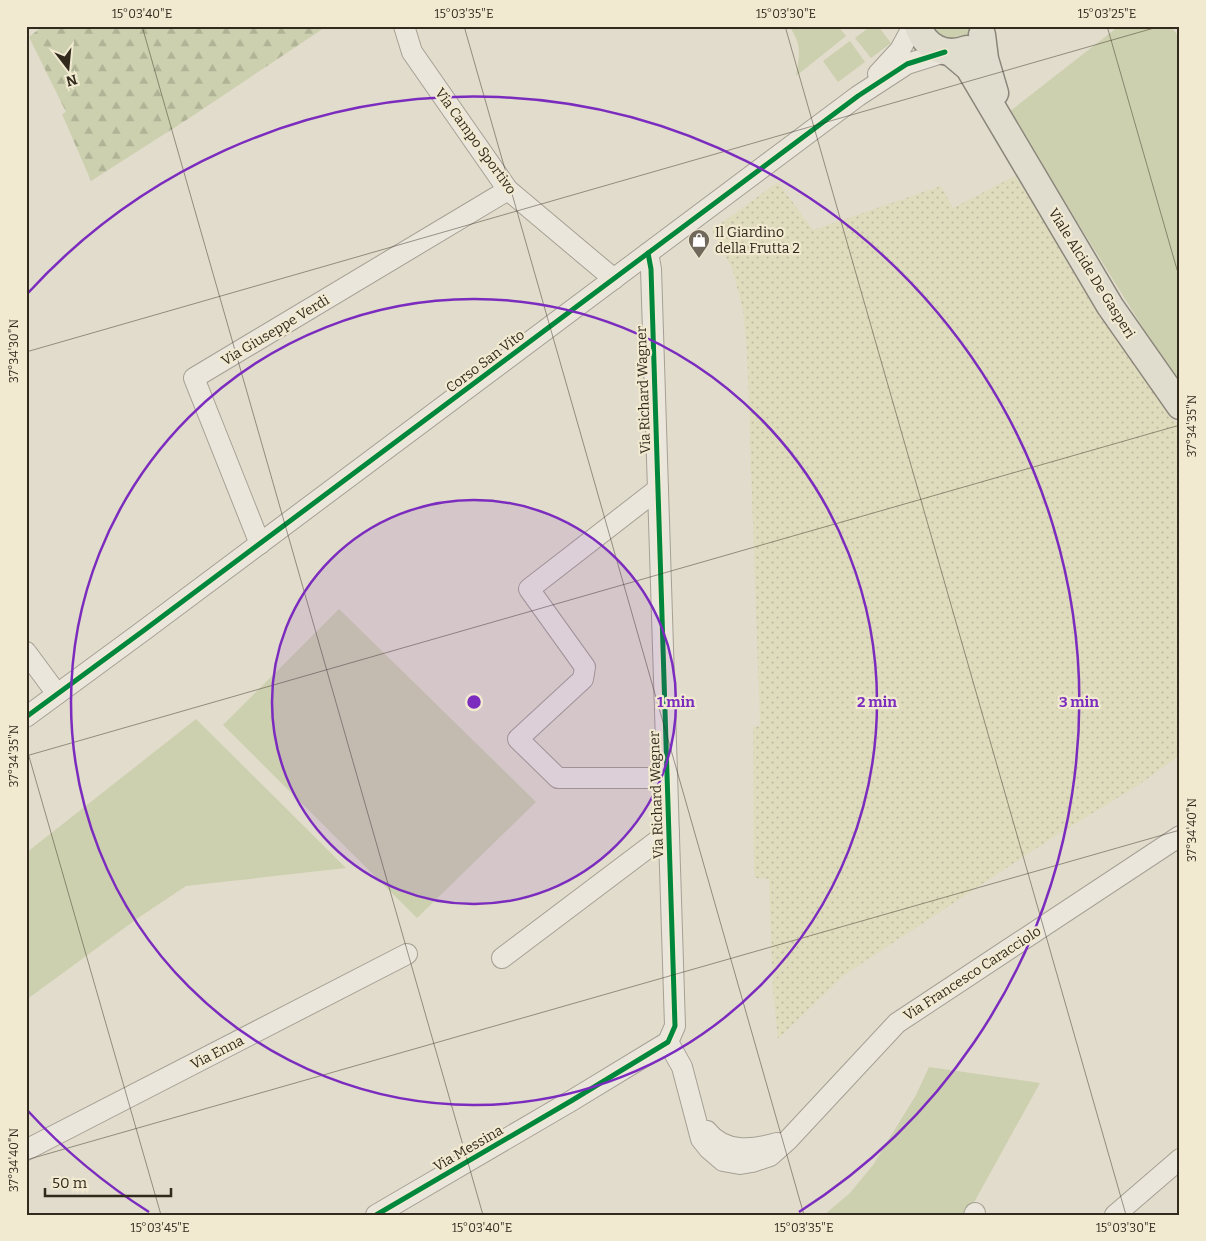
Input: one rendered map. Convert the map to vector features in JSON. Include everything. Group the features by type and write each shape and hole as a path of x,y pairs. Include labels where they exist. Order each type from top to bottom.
{"main road":[{"path":"918,26 923,37 930,45 948,52 969,68 1010,136"},
{"path":"948,52 961,51 971,47 984,31"},
{"path":"984,31 985,59 1010,136"},
{"name":"Viale Alcide De Gasperi","path":"1010,136 1110,306 1180,406"}],"street":[{"name":"Via Campo Sportivo","path":"404,26 412,52 508,190 614,278"},
{"path":"858,96 900,50 913,26"},
{"path":"858,96 907,64 948,52"},
{"name":"Corso San Vito","path":"26,717 125,645 858,96"},
{"name":"Via Giuseppe Verdi","path":"260,544 194,378 508,190"},
{"name":"Via Richard Wagner","path":"648,253 651,269 675,1026 668,1042"},
{"path":"658,489 529,589 585,667 583,679 518,739 558,778 667,778"},
{"path":"26,652 58,694"},
{"path":"502,958 669,832"},
{"name":"Via Francesco Caracciolo","path":"668,1042 682,1067 701,1138 709,1149 723,1161 740,1164 770,1156 788,1140 897,1023 1180,836"},
{"name":"Via Enna","path":"26,1150 407,954"},
{"name":"Via Messina","path":"376,1215 668,1042"},
{"path":"1115,1215 1180,1160"}],"shaded area":[{"path":"1015,176 1103,315 1180,430 1180,755 1140,784 1052,838 844,975 778,1039 773,990 769,879 755,878 754,873 753,727 760,726 747,351 743,310 732,268 712,230 778,182 813,230 941,186 953,208"}],"green space":[{"path":"43,26 327,26 91,181 62,114 66,112 29,37"},
{"path":"789,26 838,26 846,36 796,76 799,50 796,38"},
{"path":"871,26 878,26 891,43 871,58 855,38"},
{"path":"933,26 973,26 964,36 953,39 942,35"},
{"path":"1119,26 1171,26 1180,39 1180,383 1153,344 1009,112"},
{"path":"850,41 865,62 838,82 823,61"},
{"path":"339,609 536,802 417,918 223,725"},
{"path":"196,719 346,868 186,886 138,918 26,1000 26,853"},
{"path":"929,1067 1040,1083 967,1215 824,1215 850,1193 873,1165 916,1095"}],"cycle path":[{"path":"26,717 858,96 907,64 945,52"},
{"path":"376,1215 668,1042 675,1026 651,269 648,253"}],"place":[{"name":"Il Giardino della Frutta 2","path":"699,259"}]}
